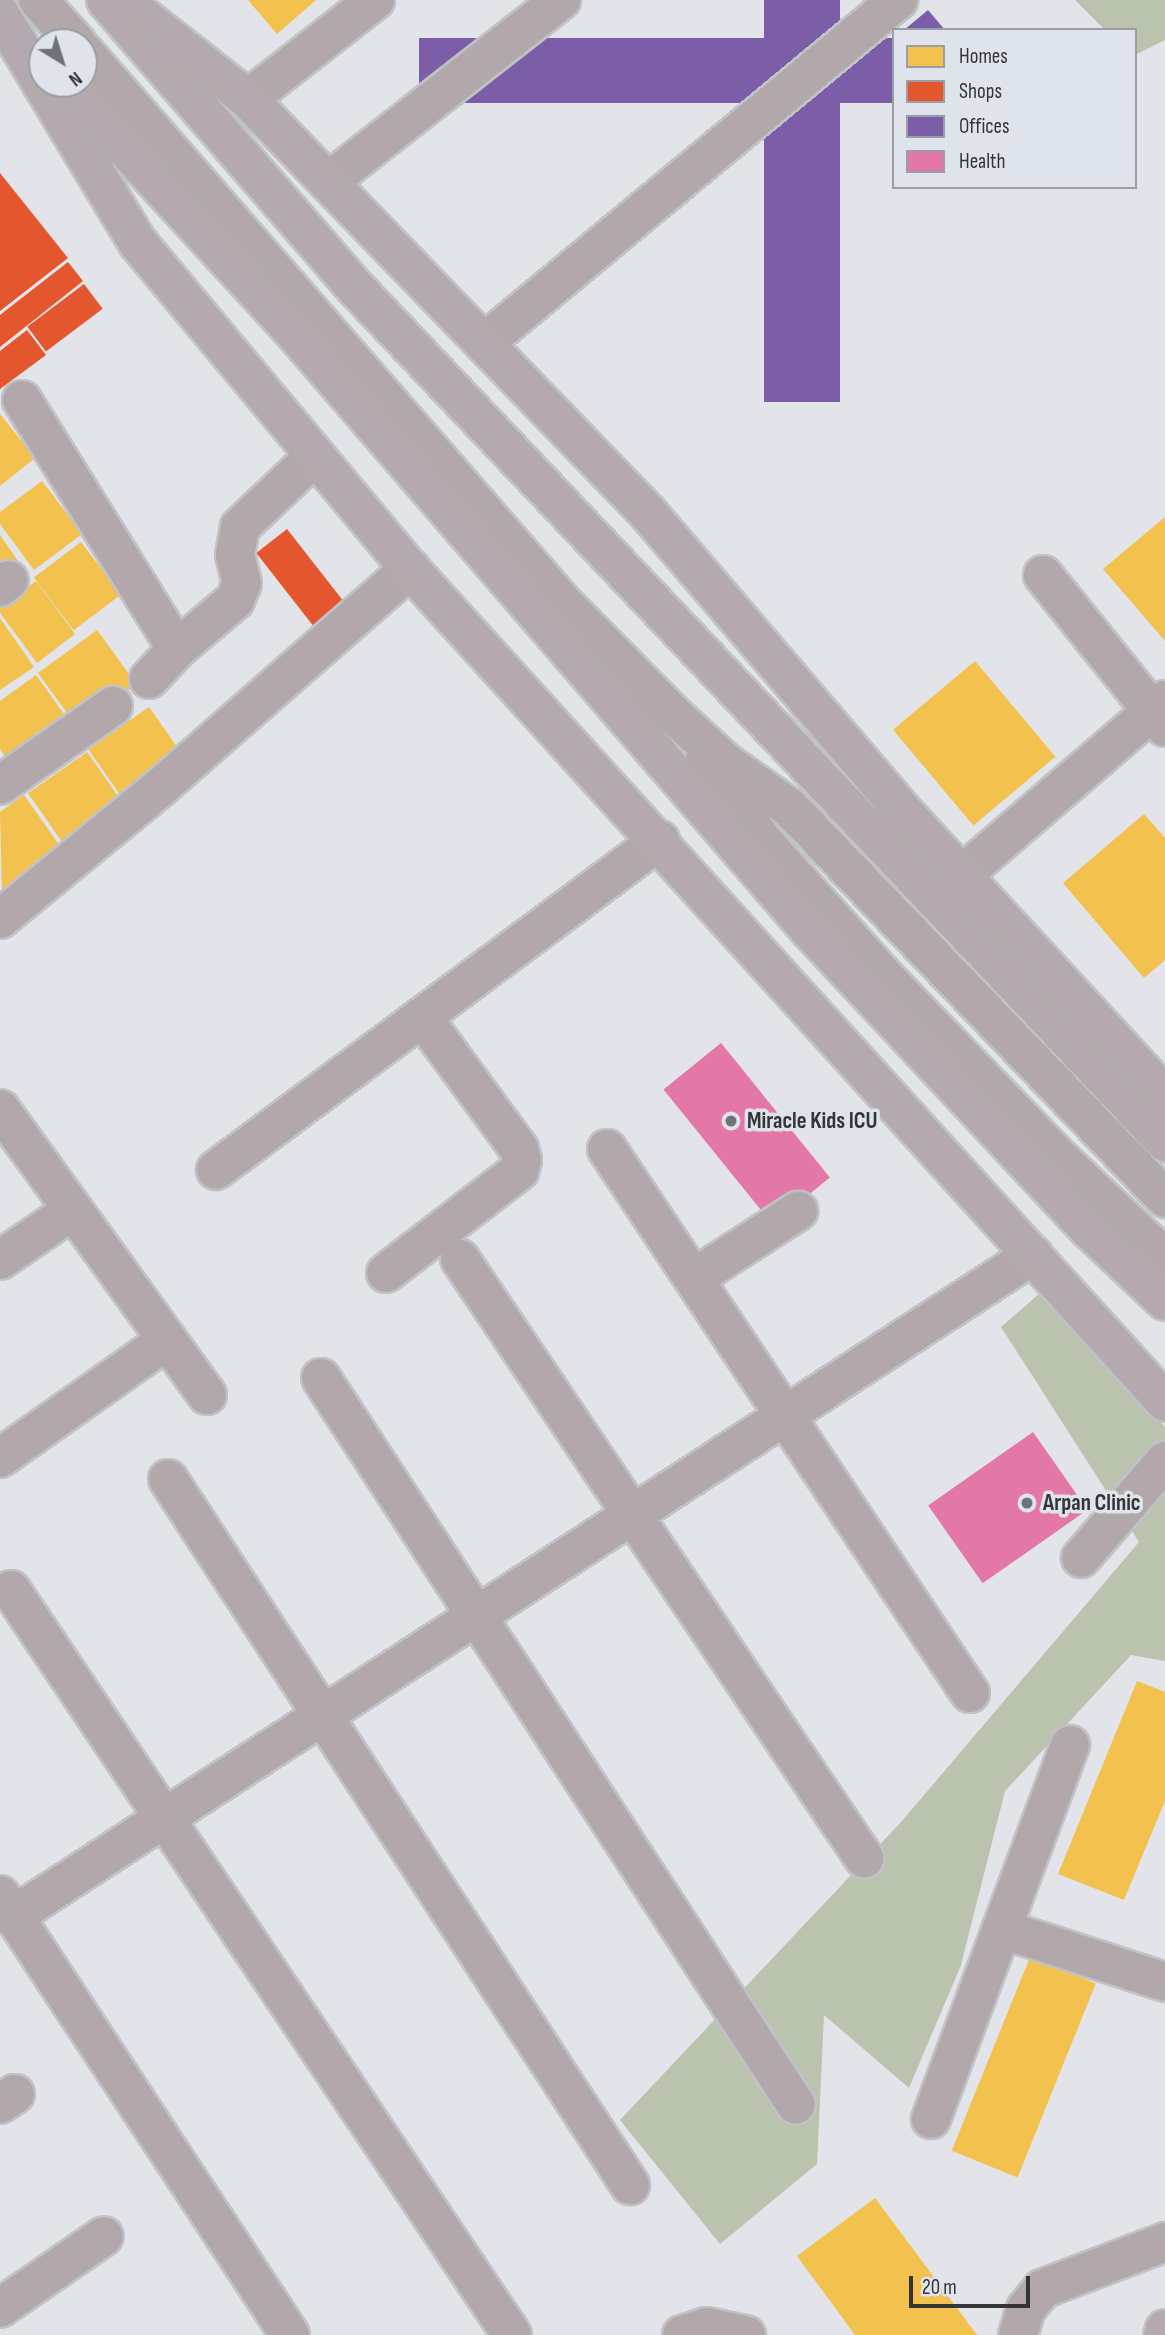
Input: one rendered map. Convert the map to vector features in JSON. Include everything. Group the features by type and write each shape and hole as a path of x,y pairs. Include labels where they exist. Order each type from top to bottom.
{"main road":[{"path":"125,2 248,99 649,513 909,818 1165,1095"},
{"path":"125,2 350,282 1165,1142"},
{"path":"0,13 28,43"},
{"path":"0,13 28,60"},
{"path":"50,98 138,243 410,569 660,840 1165,1402"},
{"path":"79,98 295,333 807,926 1090,1230 1165,1301"},
{"path":"1163,2335 1165,2329"}],"street":[{"path":"38,0 63,28"},
{"path":"248,99 375,0"},
{"path":"328,182 561,0"},
{"path":"484,344 898,0"},
{"path":"98,68 564,603 676,717 725,762 790,808 1165,1198"},
{"path":"22,400 177,649"},
{"path":"149,679 177,649 235,600 242,583 235,555 240,527 315,456"},
{"path":"0,919 162,786 410,569"},
{"path":"963,874 1161,712 1043,575"},
{"path":"0,785 113,706"},
{"path":"676,717 762,840 872,963 1052,1151 1165,1258"},
{"path":"216,1170 660,840"},
{"path":"386,1273 519,1171 522,1160 519,1149 422,1017"},
{"path":"0,1109 207,1395"},
{"path":"607,1149 970,1693"},
{"path":"0,1260 73,1210"},
{"path":"694,1278 798,1211"},
{"path":"290,2335 3,1907 32,1904 1033,1255"},
{"path":"460,1259 864,1858"},
{"path":"0,1458 167,1340"},
{"path":"321,1378 796,2105"},
{"path":"1081,1558 1165,1461"},
{"path":"168,1479 630,2185"},
{"path":"11,1590 512,2335"},
{"path":"931,2119 1070,1745"},
{"path":"1002,1929 1165,1982"},
{"path":"0,2308 104,2236"},
{"path":"1018,2335 1026,2309 1042,2289 1165,2242"},
{"path":"682,2335 707,2328 746,2335"}],"green space":[{"path":"1075,0 1165,0 1165,40 1137,54 1137,28 1103,28"},
{"path":"1047,1287 1165,1427 1165,1661 1131,1655 1005,1791 961,1965 909,2088 824,2015 817,2164 720,2244 620,2120 902,1821 1139,1542 1001,1327"}],"building: Homes":[{"path":"248,0 316,0 277,34"},
{"path":"0,414 35,458 0,486"},
{"path":"42,481 82,534 34,570 0,524 0,512"},
{"path":"1165,517 1165,641 1103,569"},
{"path":"0,535 18,561 0,574"},
{"path":"81,542 121,595 74,630 34,578"},
{"path":"36,581 75,634 37,663 0,613 0,608"},
{"path":"0,618 34,667 0,690"},
{"path":"97,630 136,684 77,727 38,673"},
{"path":"975,661 1055,757 973,826 893,730"},
{"path":"36,675 74,728 15,771 0,749 0,701"},
{"path":"149,707 187,761 126,804 88,749"},
{"path":"87,752 125,806 66,847 28,793"},
{"path":"24,795 62,849 2,891 0,812"},
{"path":"1144,814 1165,838 1165,960 1144,978 1063,883"},
{"path":"1137,1681 1165,1692 1165,1801 1124,1900 1058,1874"},
{"path":"1030,1957 1096,1984 1018,2177 952,2151"},
{"path":"875,2198 977,2335 855,2335 797,2256"}],"building: Shops":[{"path":"0,173 68,258 0,311"},
{"path":"68,262 83,281 0,347 0,315"},
{"path":"84,284 103,309 46,351 27,327"},
{"path":"27,330 46,355 0,389 0,351"},
{"path":"287,529 344,602 314,626 256,553"}],"building: Offices":[{"path":"764,0 840,0 840,402 764,402"},
{"path":"928,10 943,28 906,28"},
{"path":"419,38 892,38 892,103 419,103"}],"building: Health":[{"path":"721,1043 830,1177 772,1224 663,1090"},
{"path":"1033,1432 1087,1510 983,1583 928,1505"}],"place":[{"name":"Miracle Kids ICU","path":"731,1121"},
{"name":"Arpan Clinic","path":"1027,1503"}]}
